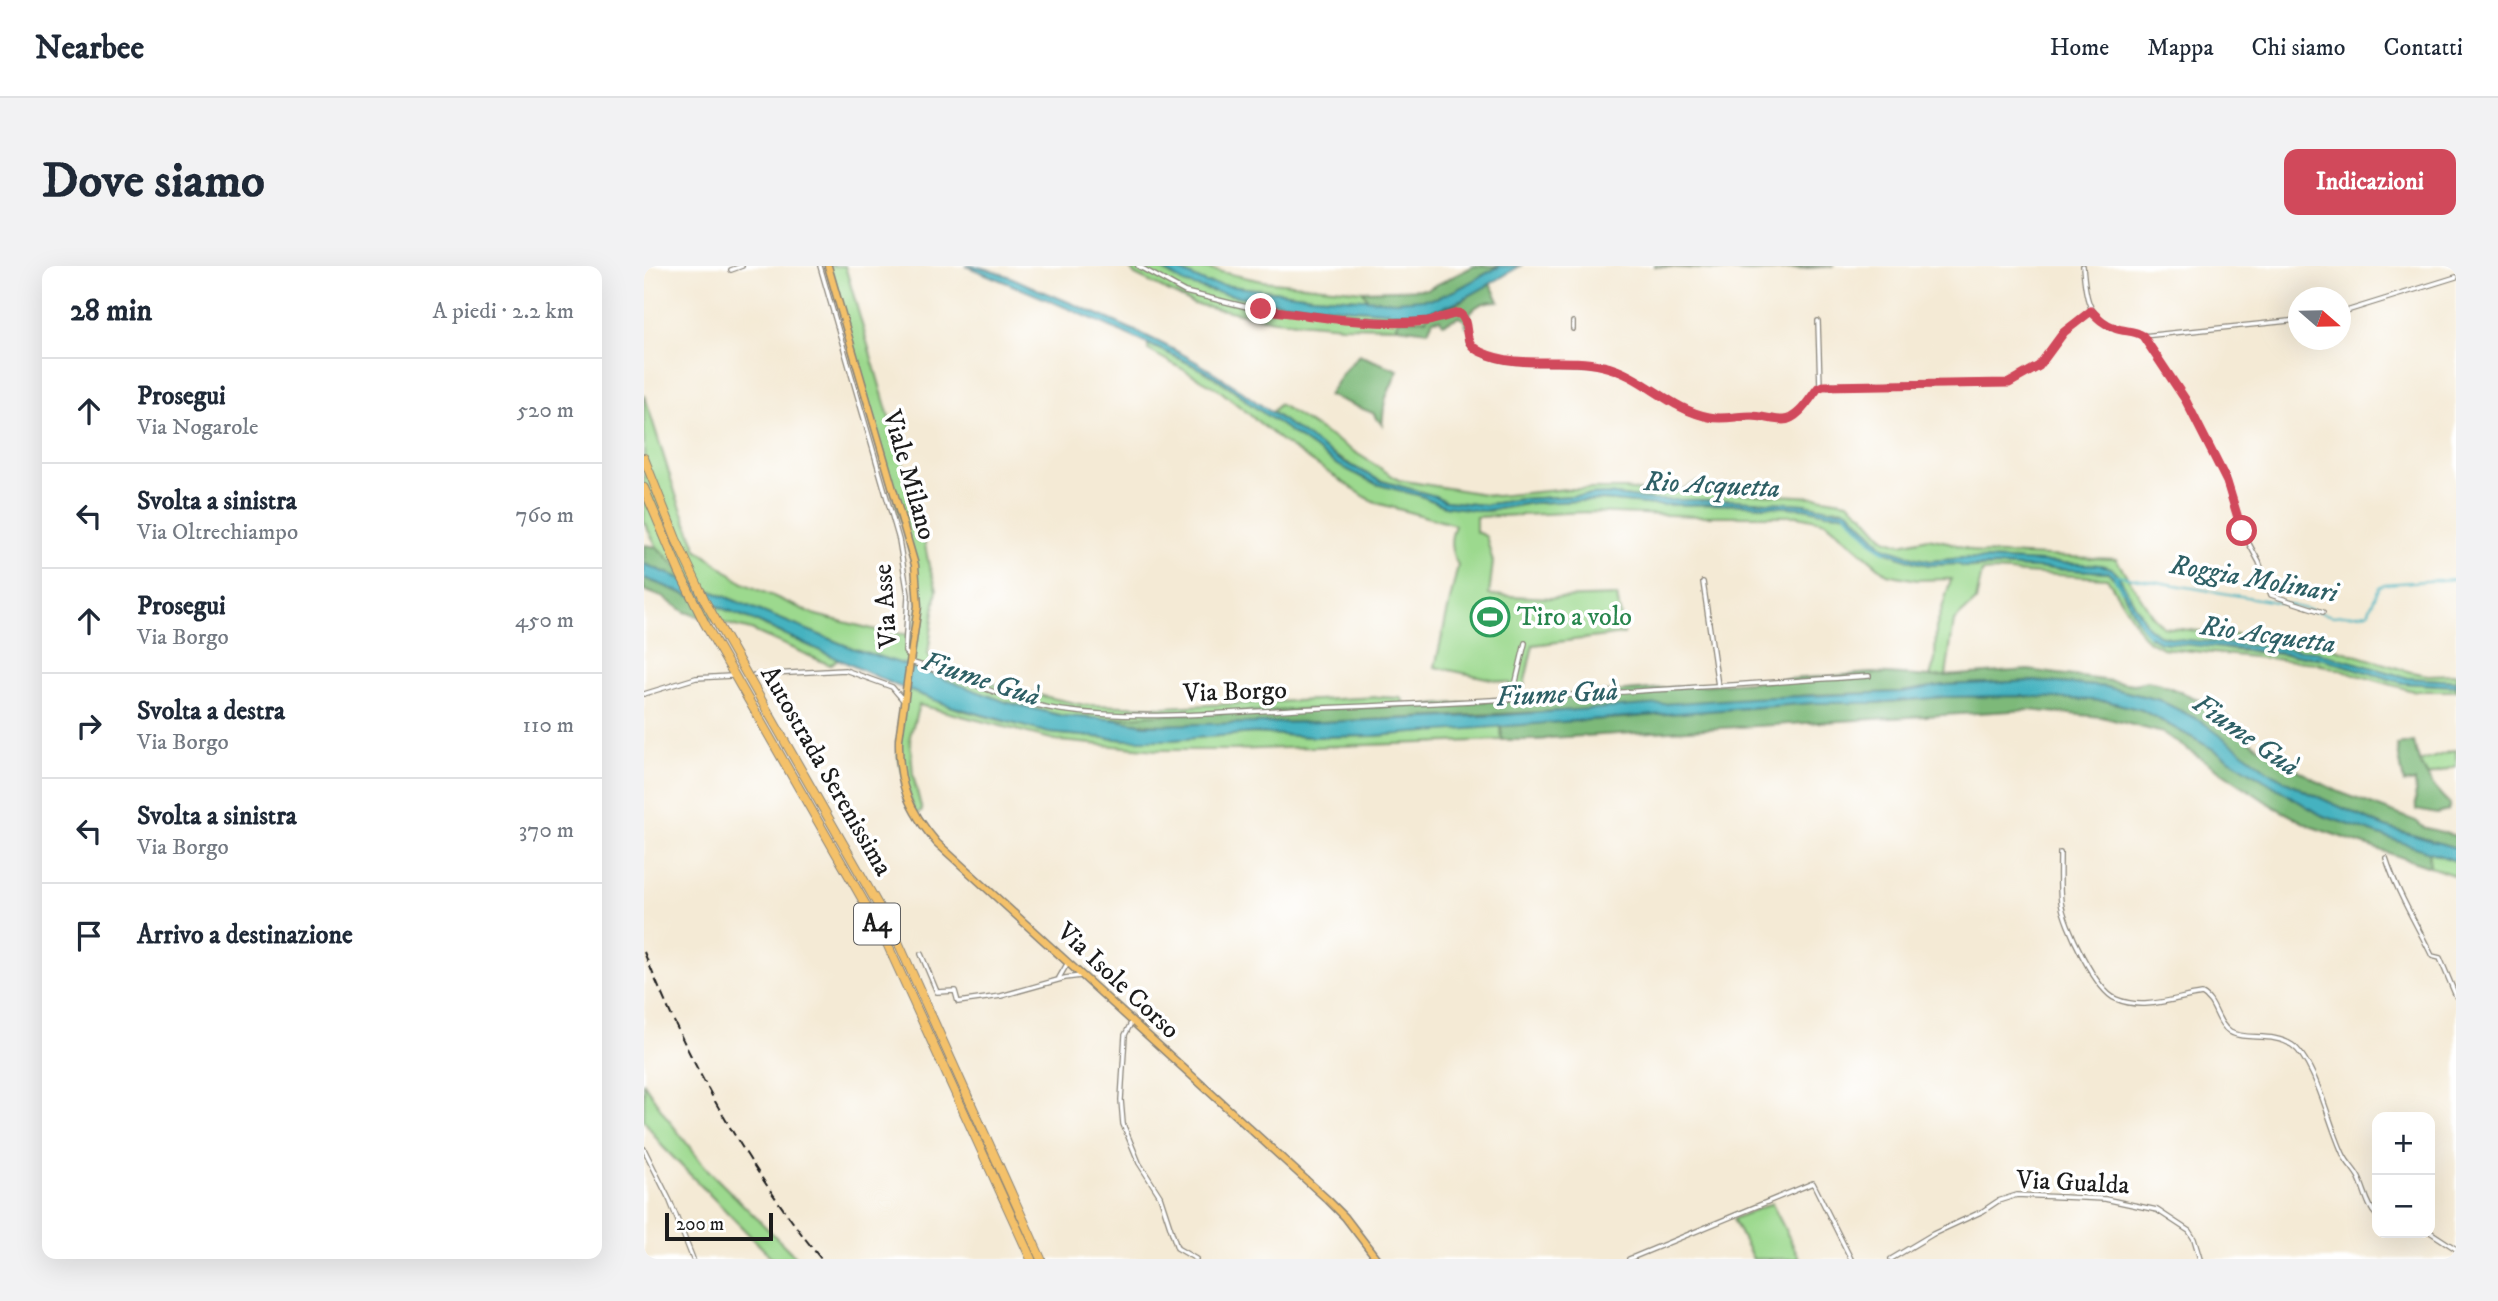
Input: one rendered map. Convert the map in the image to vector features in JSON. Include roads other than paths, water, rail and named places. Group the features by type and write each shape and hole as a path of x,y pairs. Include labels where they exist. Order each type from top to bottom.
{"highway":[{"name":"Autostrada Serenissima","path":"644,458 706,603 894,933 1041,1259"},
{"name":"Autostrada Serenissima","path":"644,488 695,602 884,937 1031,1259"}],"main road":[{"name":"Viale Milano","path":"828,266 915,565 918,606 904,700"},
{"name":"Via Isole Corso","path":"904,700 899,739 902,784 914,813 937,843 1328,1200 1377,1259"}],"street":[{"path":"731,270 742,266"},
{"name":"Via Asse","path":"820,266 899,540 908,595 905,652 910,661"},
{"path":"1138,266 1185,292 1247,307 1358,320 1416,322 1455,313 1462,315 1465,320 1467,340 1481,352 1510,360 1607,367 1649,386 1676,405 1708,417 1789,419 1796,415 1820,387 1818,321"},
{"path":"2083,266 2091,311 2098,319 2115,328 2143,336 2185,399 2227,482 2242,531 2259,562 2272,595 2323,612"},
{"path":"2351,309 2456,277"},
{"path":"1820,387 2009,383 2039,366 2064,332 2091,311"},
{"path":"2143,336 2288,321"},
{"path":"1573,322 1573,329"},
{"path":"1703,582 1718,686"},
{"path":"1508,700 1514,690 1525,643"},
{"name":"Via Borgo","path":"910,661 1022,700 1059,709 1096,713 1184,713 1508,700 1869,676"},
{"path":"754,675 845,670 892,687 899,698 904,700"},
{"path":"644,694 696,678 731,676"},
{"path":"2060,853 2062,907 2085,962 2104,989 2118,1000 2148,1004 2202,994 2208,998 2222,1023 2232,1033 2276,1038 2294,1046 2307,1063 2343,1155 2358,1176 2372,1209"},
{"path":"2386,858 2395,887 2432,956 2440,958 2456,996"},
{"path":"920,954 937,992 955,991 958,1002 1000,996 1072,977 1085,977"},
{"path":"1058,980 1067,966 1065,958"},
{"path":"1063,974 1076,968"},
{"path":"1072,977 1076,968"},
{"path":"1133,1021 1125,1035 1121,1100 1123,1125 1139,1163 1160,1196 1177,1248 1196,1259"},
{"path":"644,1149 670,1201 693,1259"},
{"path":"1629,1259 1813,1184 1851,1259"},
{"name":"Via Gualda","path":"1891,1259 1998,1201 2009,1196 2026,1195 2114,1200 2160,1211 2189,1231 2200,1259"},
{"path":"2435,1235 2456,1249"}],"water":[{"path":"966,266 985,268 1005,275 1151,338 1204,366 1340,460 1381,481 1445,501 1484,505 1521,499 1608,494 1653,500 1804,504 1848,510 1884,547 1916,558 1931,561 1963,558 2100,565 2111,568 2118,575 2147,626 2158,635 2185,640 2314,651 2408,678 2456,681 2456,686 2403,683 2307,656 2160,642 2143,629 2121,589 2108,572 1999,566 1963,567 1958,564 1930,565 1915,562 1882,550 1847,514 1804,508 1731,504 1656,505 1603,500 1532,503 1483,511 1445,506 1421,496 1376,484 1338,465 1227,385 1187,362"},
{"path":"1157,266 1170,266 1206,283 1312,296 1396,301 1436,298 1500,266 1520,266 1444,307 1416,314 1262,301 1184,283"},
{"path":"644,564 852,648 1006,702 1063,716 1110,719 1145,725 1504,715 1750,698 1902,692 1944,685 2034,681 2106,687 2159,700 2201,721 2272,774 2307,792 2385,827 2456,848 2456,861 2321,815 2213,749 2142,710 2106,701 2021,696 1814,703 1374,736 1312,737 1254,733 1172,740 1128,740 1049,733 950,706 895,685 753,620 644,578"}],"waterway":[{"name":"Rio Acquetta","path":"1845,513 1875,545 1886,552"},
{"name":"Roggia Molinari","path":"2116,575 2282,603 2333,616 2368,613 2379,587 2384,584 2456,579"},
{"name":"Rio Acquetta","path":"2114,578 2122,591"},
{"name":"Rio Acquetta","path":"2140,623 2149,635"}],"railway":[{"path":"644,952 680,1034 721,1112 768,1187 821,1259"}],"place":[{"name":"Tiro a volo","path":"1490,617"}],"water label":[{"name":"Fiume Guà","path":"981,679"},
{"name":"Fiume Guà","path":"1557,694"},
{"name":"Fiume Guà","path":"2246,735"}]}
